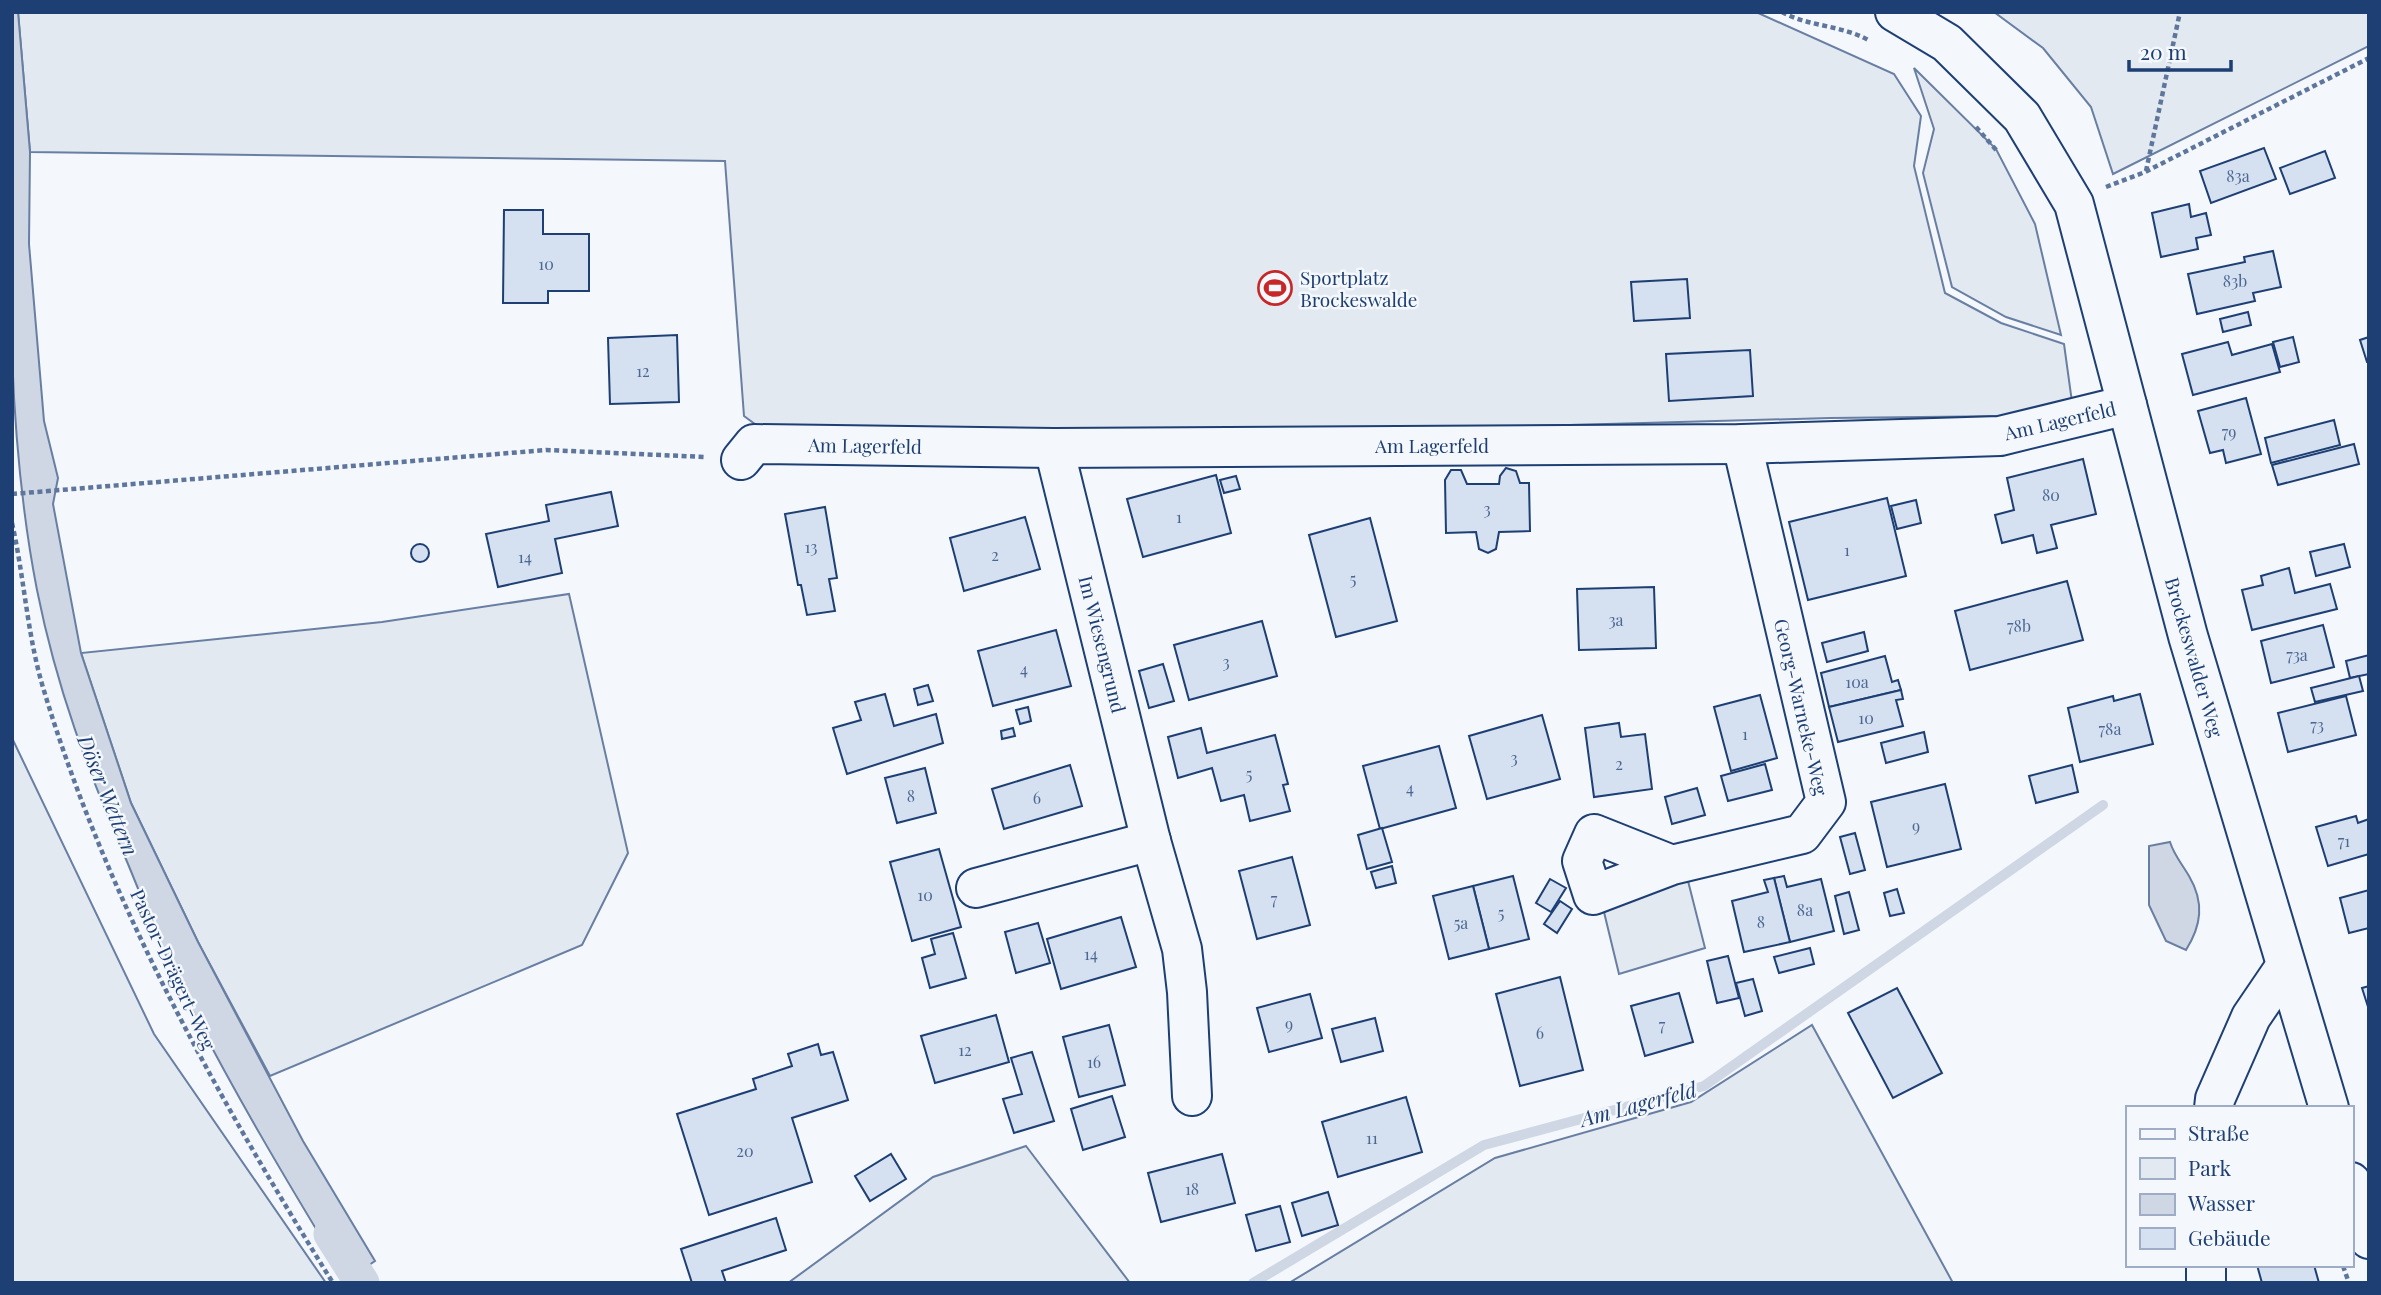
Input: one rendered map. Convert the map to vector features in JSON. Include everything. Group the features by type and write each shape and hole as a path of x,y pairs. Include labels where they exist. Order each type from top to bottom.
{"street":[{"name":"Brockeswalder Weg","path":"1895,12 1947,43 2022,117 2074,204 2188,636 2328,1106"},
{"name":"Am Lagerfeld","path":"741,460 754,444 1054,448 1742,444 2000,436 2127,405"},
{"name":"Georg-Warneke-Weg","path":"1672,864 1802,834 1826,802 1742,444"},
{"name":"Im Wiesengrund","path":"1054,448 1151,841 1182,949 1192,1096"},
{"path":"976,888 1151,841"},
{"path":"2214,1106 2251,1017 2285,967"},
{"path":"2353,1188 2369,1239"}],"path":[{"path":"1782,12 1793,18 1856,33 1880,47"},
{"path":"2145,172 2180,12"},
{"path":"2074,204 2094,192 2145,172 2369,58"},
{"path":"1973,124 2000,155"},
{"path":"12,494 476,458 546,450 741,460"},
{"name":"Pastor-Drägert-Weg","path":"12,523 41,682 87,814 175,1011 219,1092 332,1283"}],"green space":[{"name":"Sportplatz Brockeswalde","path":"18,12 1756,12 1894,74 1921,116 1914,166 1945,293 2001,323 2064,344 2072,402 2012,416 1830,418 1055,439 767,433 744,416 725,161 30,152"},
{"path":"1994,12 2369,12 2369,46 2113,174 2091,107 2043,48"},
{"path":"1914,68 1996,149 2035,224 2061,335 2006,317 1952,287 1923,173 1934,129"},
{"path":"569,594 628,853 582,945 270,1076 198,942 131,803 81,653 382,622"},
{"path":"12,738 154,1034 326,1283 12,1283"},
{"path":"1687,877 1705,948 1619,974 1604,912"},
{"path":"1812,1025 1953,1283 1289,1283 1495,1158 1691,1102"},
{"path":"1026,1146 1130,1283 788,1283 933,1177"}],"water":[{"path":"12,12 18,12 30,152 29,244 44,421 58,478 53,504 81,653 131,803 198,942 303,1141 375,1261 347,1280 240,1099 174,973 87,763 54,662 37,590 17,447 10,229"},
{"path":"2170,842 2194,886 2199,905 2198,923 2186,950 2166,941 2149,905 2149,846"}],"building":[{"path":"2264,148 2276,179 2211,203 2200,171"},
{"path":"2325,151 2335,178 2290,194 2280,168"},
{"path":"2189,204 2191,217 2206,213 2211,235 2196,238 2198,249 2161,257 2152,213"},
{"path":"504,210 543,210 543,234 589,234 589,291 548,291 548,303 503,303"},
{"path":"2273,251 2281,287 2253,293 2255,301 2197,314 2188,274 2245,262 2244,257"},
{"path":"1687,279 1690,318 1634,321 1631,282"},
{"path":"2248,312 2251,325 2223,332 2220,319"},
{"path":"677,335 679,402 610,404 608,338"},
{"path":"2293,337 2299,362 2280,367 2273,342"},
{"path":"2369,337 2369,362 2367,362 2360,340"},
{"path":"2228,342 2232,355 2272,344 2280,372 2193,395 2182,354"},
{"path":"1750,350 1753,396 1669,401 1666,354"},
{"path":"2246,398 2261,454 2226,463 2223,450 2210,453 2198,411"},
{"path":"2334,420 2340,445 2271,463 2265,438"},
{"path":"2354,444 2359,464 2278,485 2272,465"},
{"path":"2083,459 2096,514 2051,525 2057,548 2037,553 2033,535 2002,543 1995,515 2014,510 2007,478"},
{"path":"1506,468 1516,471 1520,483 1529,483 1530,531 1499,532 1496,549 1488,553 1479,549 1476,532 1446,533 1445,480 1451,470 1461,470 1467,484 1499,484 1500,476"},
{"path":"1216,475 1231,533 1143,557 1127,499"},
{"path":"1236,476 1240,489 1224,493 1220,480"},
{"path":"611,492 618,526 555,539 562,573 498,587 486,534 549,521 546,505"},
{"path":"1887,498 1906,576 1808,600 1789,522"},
{"path":"1916,500 1921,523 1897,529 1891,506"},
{"path":"825,507 837,578 829,579 835,611 807,615 801,585 798,585 785,514"},
{"path":"1025,517 1040,569 964,591 950,538"},
{"path":"1370,518 1397,621 1336,637 1309,535"},
{"path":"420,544 426,547 429,553 426,559 420,562 414,559 411,553 414,547"},
{"path":"2344,544 2350,567 2316,576 2310,552"},
{"path":"2289,568 2295,593 2330,584 2337,609 2252,630 2242,590 2263,585 2261,576"},
{"path":"2067,581 2083,640 1970,670 1955,611"},
{"path":"1654,587 1656,648 1579,650 1577,589"},
{"path":"1262,621 1277,676 1189,700 1174,645"},
{"path":"2323,625 2334,667 2271,683 2261,641"},
{"path":"1056,630 1071,686 993,706 978,651"},
{"path":"1864,632 1868,651 1827,662 1822,643"},
{"path":"2369,655 2369,674 2350,678 2346,661"},
{"path":"1885,656 1892,682 1898,680 1901,690 1829,707 1821,673"},
{"path":"1163,664 1174,701 1149,708 1139,671"},
{"path":"2359,676 2363,691 2315,702 2311,688"},
{"path":"928,685 933,701 918,705 914,689"},
{"path":"1901,690 1903,699 1896,700 1903,726 1838,742 1829,707"},
{"path":"885,694 894,726 936,714 943,743 847,774 833,728 861,720 855,702"},
{"path":"2140,694 2153,744 2080,762 2068,708 2113,696 2114,701"},
{"path":"1760,695 1777,758 1731,771 1714,707"},
{"path":"2346,696 2356,735 2288,752 2278,713"},
{"path":"1028,707 1031,721 1020,724 1016,710"},
{"path":"1542,715 1560,779 1487,799 1469,736"},
{"path":"1619,723 1621,737 1645,734 1652,789 1594,797 1585,728"},
{"path":"1013,728 1015,736 1002,739 1001,731"},
{"path":"1201,728 1207,753 1275,735 1288,784 1283,785 1290,811 1250,821 1244,795 1221,801 1212,768 1178,778 1168,737"},
{"path":"1924,732 1928,752 1886,763 1881,743"},
{"path":"1439,746 1456,808 1380,829 1363,766"},
{"path":"1765,764 1772,790 1728,801 1721,776"},
{"path":"1070,765 1082,806 1004,829 992,789"},
{"path":"2072,765 2078,792 2036,803 2029,776"},
{"path":"925,768 936,813 897,823 885,778"},
{"path":"1945,784 1961,849 1887,867 1871,802"},
{"path":"1697,788 1705,815 1672,824 1665,797"},
{"path":"2356,816 2358,823 2369,819 2369,854 2328,866 2316,827"},
{"path":"1382,828 1392,862 1367,869 1358,835"},
{"path":"1855,833 1865,870 1850,874 1840,837"},
{"path":"939,849 961,927 912,941 890,862"},
{"path":"1292,857 1310,925 1257,939 1239,871"},
{"path":"1392,866 1396,883 1376,888 1371,872"},
{"path":"1513,876 1529,939 1489,949 1473,886"},
{"path":"1784,876 1787,887 1821,879 1834,931 1790,942 1774,878"},
{"path":"1774,878 1790,942 1744,952 1732,901 1768,892 1764,880"},
{"path":"1550,879 1566,888 1551,912 1536,903"},
{"path":"1473,886 1489,949 1449,959 1433,896"},
{"path":"1897,889 1904,913 1890,916 1884,893"},
{"path":"2369,890 2369,928 2349,933 2340,898"},
{"path":"1849,892 1859,930 1844,934 1835,896"},
{"path":"1560,901 1572,909 1557,933 1544,924"},
{"path":"1121,917 1136,967 1061,989 1047,939"},
{"path":"1038,923 1050,963 1016,973 1005,932"},
{"path":"953,933 966,978 930,988 922,958 935,954 931,939"},
{"path":"1810,948 1814,964 1779,973 1774,957"},
{"path":"1728,956 1739,998 1717,1003 1707,961"},
{"path":"1560,977 1583,1070 1520,1086 1496,994"},
{"path":"1753,979 1762,1011 1745,1016 1736,983"},
{"path":"2369,986 2369,1010 2362,988"},
{"path":"1897,988 1942,1073 1893,1098 1848,1013"},
{"path":"1679,993 1693,1042 1645,1056 1631,1006"},
{"path":"1310,994 1322,1038 1269,1052 1257,1008"},
{"path":"996,1015 1009,1062 935,1083 921,1036"},
{"path":"1375,1018 1383,1051 1341,1062 1332,1029"},
{"path":"1109,1025 1125,1085 1079,1097 1063,1037"},
{"path":"818,1044 821,1055 833,1052 848,1100 792,1118 812,1182 709,1215 677,1114 756,1089 753,1079 792,1066 788,1054"},
{"path":"1032,1052 1054,1121 1014,1133 1003,1099 1022,1094 1011,1058"},
{"path":"1112,1096 1125,1137 1083,1150 1071,1109"},
{"path":"1406,1097 1422,1152 1338,1177 1322,1122"},
{"path":"891,1154 906,1179 870,1201 855,1176"},
{"path":"1222,1154 1235,1203 1161,1222 1148,1173"},
{"path":"1328,1192 1338,1225 1302,1236 1292,1203"},
{"path":"1280,1206 1290,1242 1256,1251 1246,1215"},
{"path":"776,1218 786,1250 722,1271 726,1283 692,1283 681,1249"},
{"path":"2258,1267 2315,1267 2319,1283 2262,1283"}],"waterway":[{"name":"Am Lagerfeld","path":"1253,1283 1484,1145 1704,1086 2103,805"},
{"name":"Döser Wettern","path":"331,1234 362,1283"}],"place":[{"name":"Sportplatz Brockeswalde","path":"1275,288"}]}
